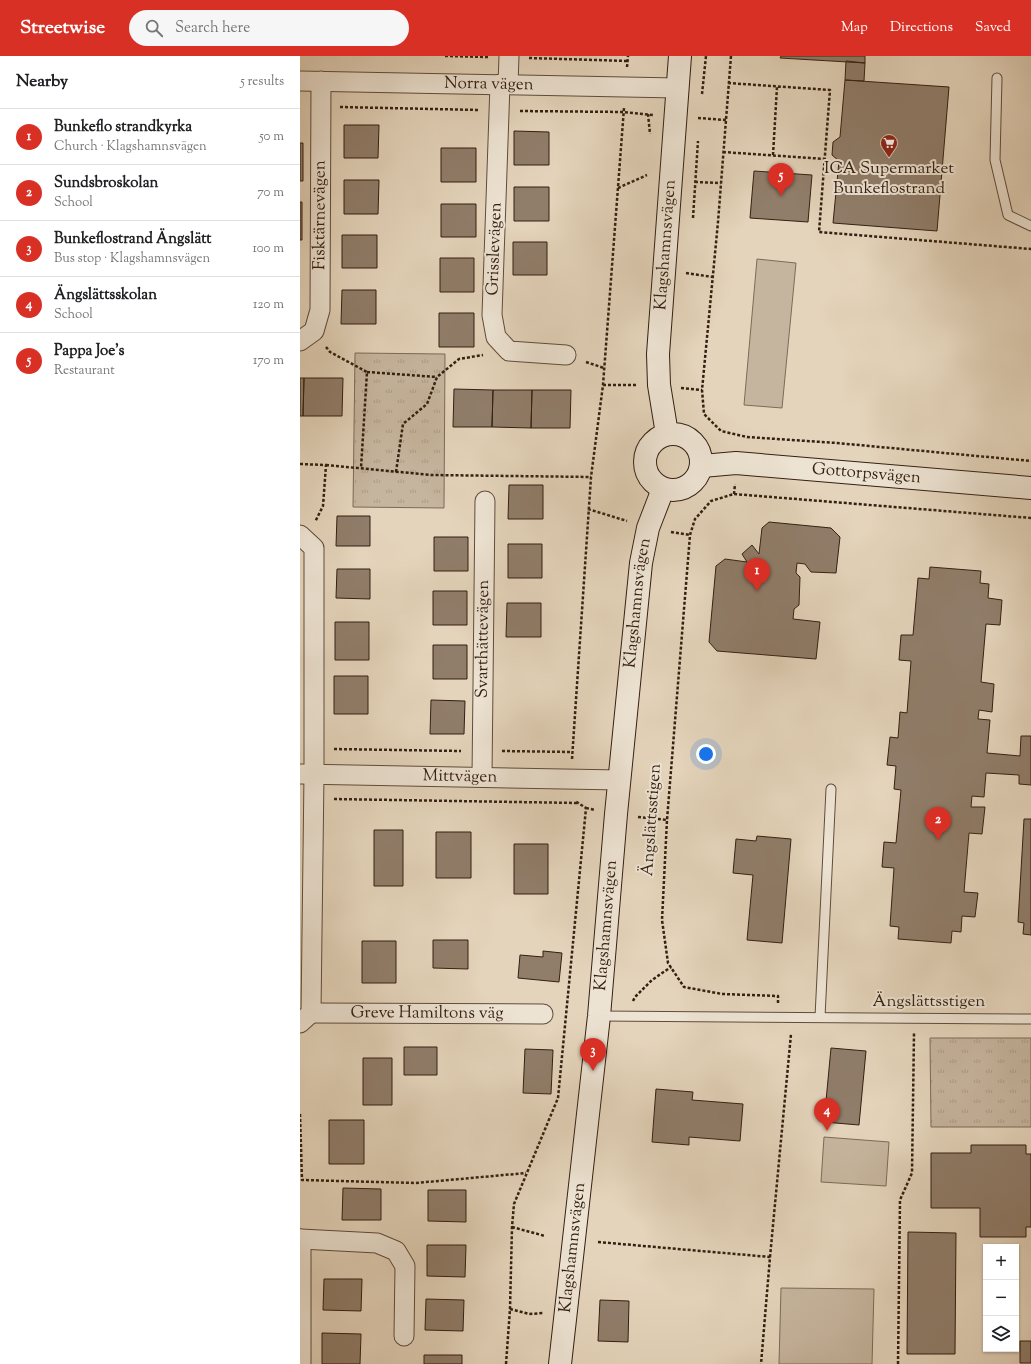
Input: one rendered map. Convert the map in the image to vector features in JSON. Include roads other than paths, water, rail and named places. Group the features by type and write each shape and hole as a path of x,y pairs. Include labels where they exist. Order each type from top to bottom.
{"street":[{"name":"Klagshamnsvägen","path":"668,434 659,386 658,354 680,56"},
{"name":"Grisslevägen","path":"509,57 499,110 492,315 496,337 509,351 566,355"},
{"name":"Norra vägen","path":"300,81 677,88"},
{"name":"Fisktärnevägen","path":"307,336 320,310 321,81"},
{"path":"668,434 678,434 689,438 697,445 701,454 702,466 698,478 688,487 676,491 663,489 653,482 646,472 645,460 648,448 656,439 668,434"},
{"name":"Gottorpsvägen","path":"702,466 743,464 1031,488"},
{"name":"Klagshamnsvägen","path":"560,1364 599,1016 641,563 648,528 663,489"},
{"name":"Svarthättevägen","path":"482,777 485,501"},
{"path":"303,538 314,548 314,748 307,774 314,799 306,1018"},
{"name":"Mittvägen","path":"307,774 620,780"},
{"name":"Greve Hamiltons väg","path":"306,1018 543,1014"},
{"path":"301,1364 301,1239 377,1243 396,1251 405,1266 404,1336"}],"lane":[{"path":"997,78 995,160 1008,215 1031,226"},
{"path":"820,1017 831,789"},
{"name":"Ängslättsstigen","path":"599,1016 1031,1019"}],"place":[{"name":"ICA Supermarket Bunkeflostrand","path":"889,158"},
{"name":"Pappa Joe's","path":"781,196"},
{"name":"Bunkeflo strandkyrka","path":"757,591"},
{"name":"Sundsbroskolan","path":"938,840"},
{"name":"Bunkeflostrand Ängslätt","path":"593,1071"},
{"name":"Ängslättsskolan","path":"827,1131"}]}
